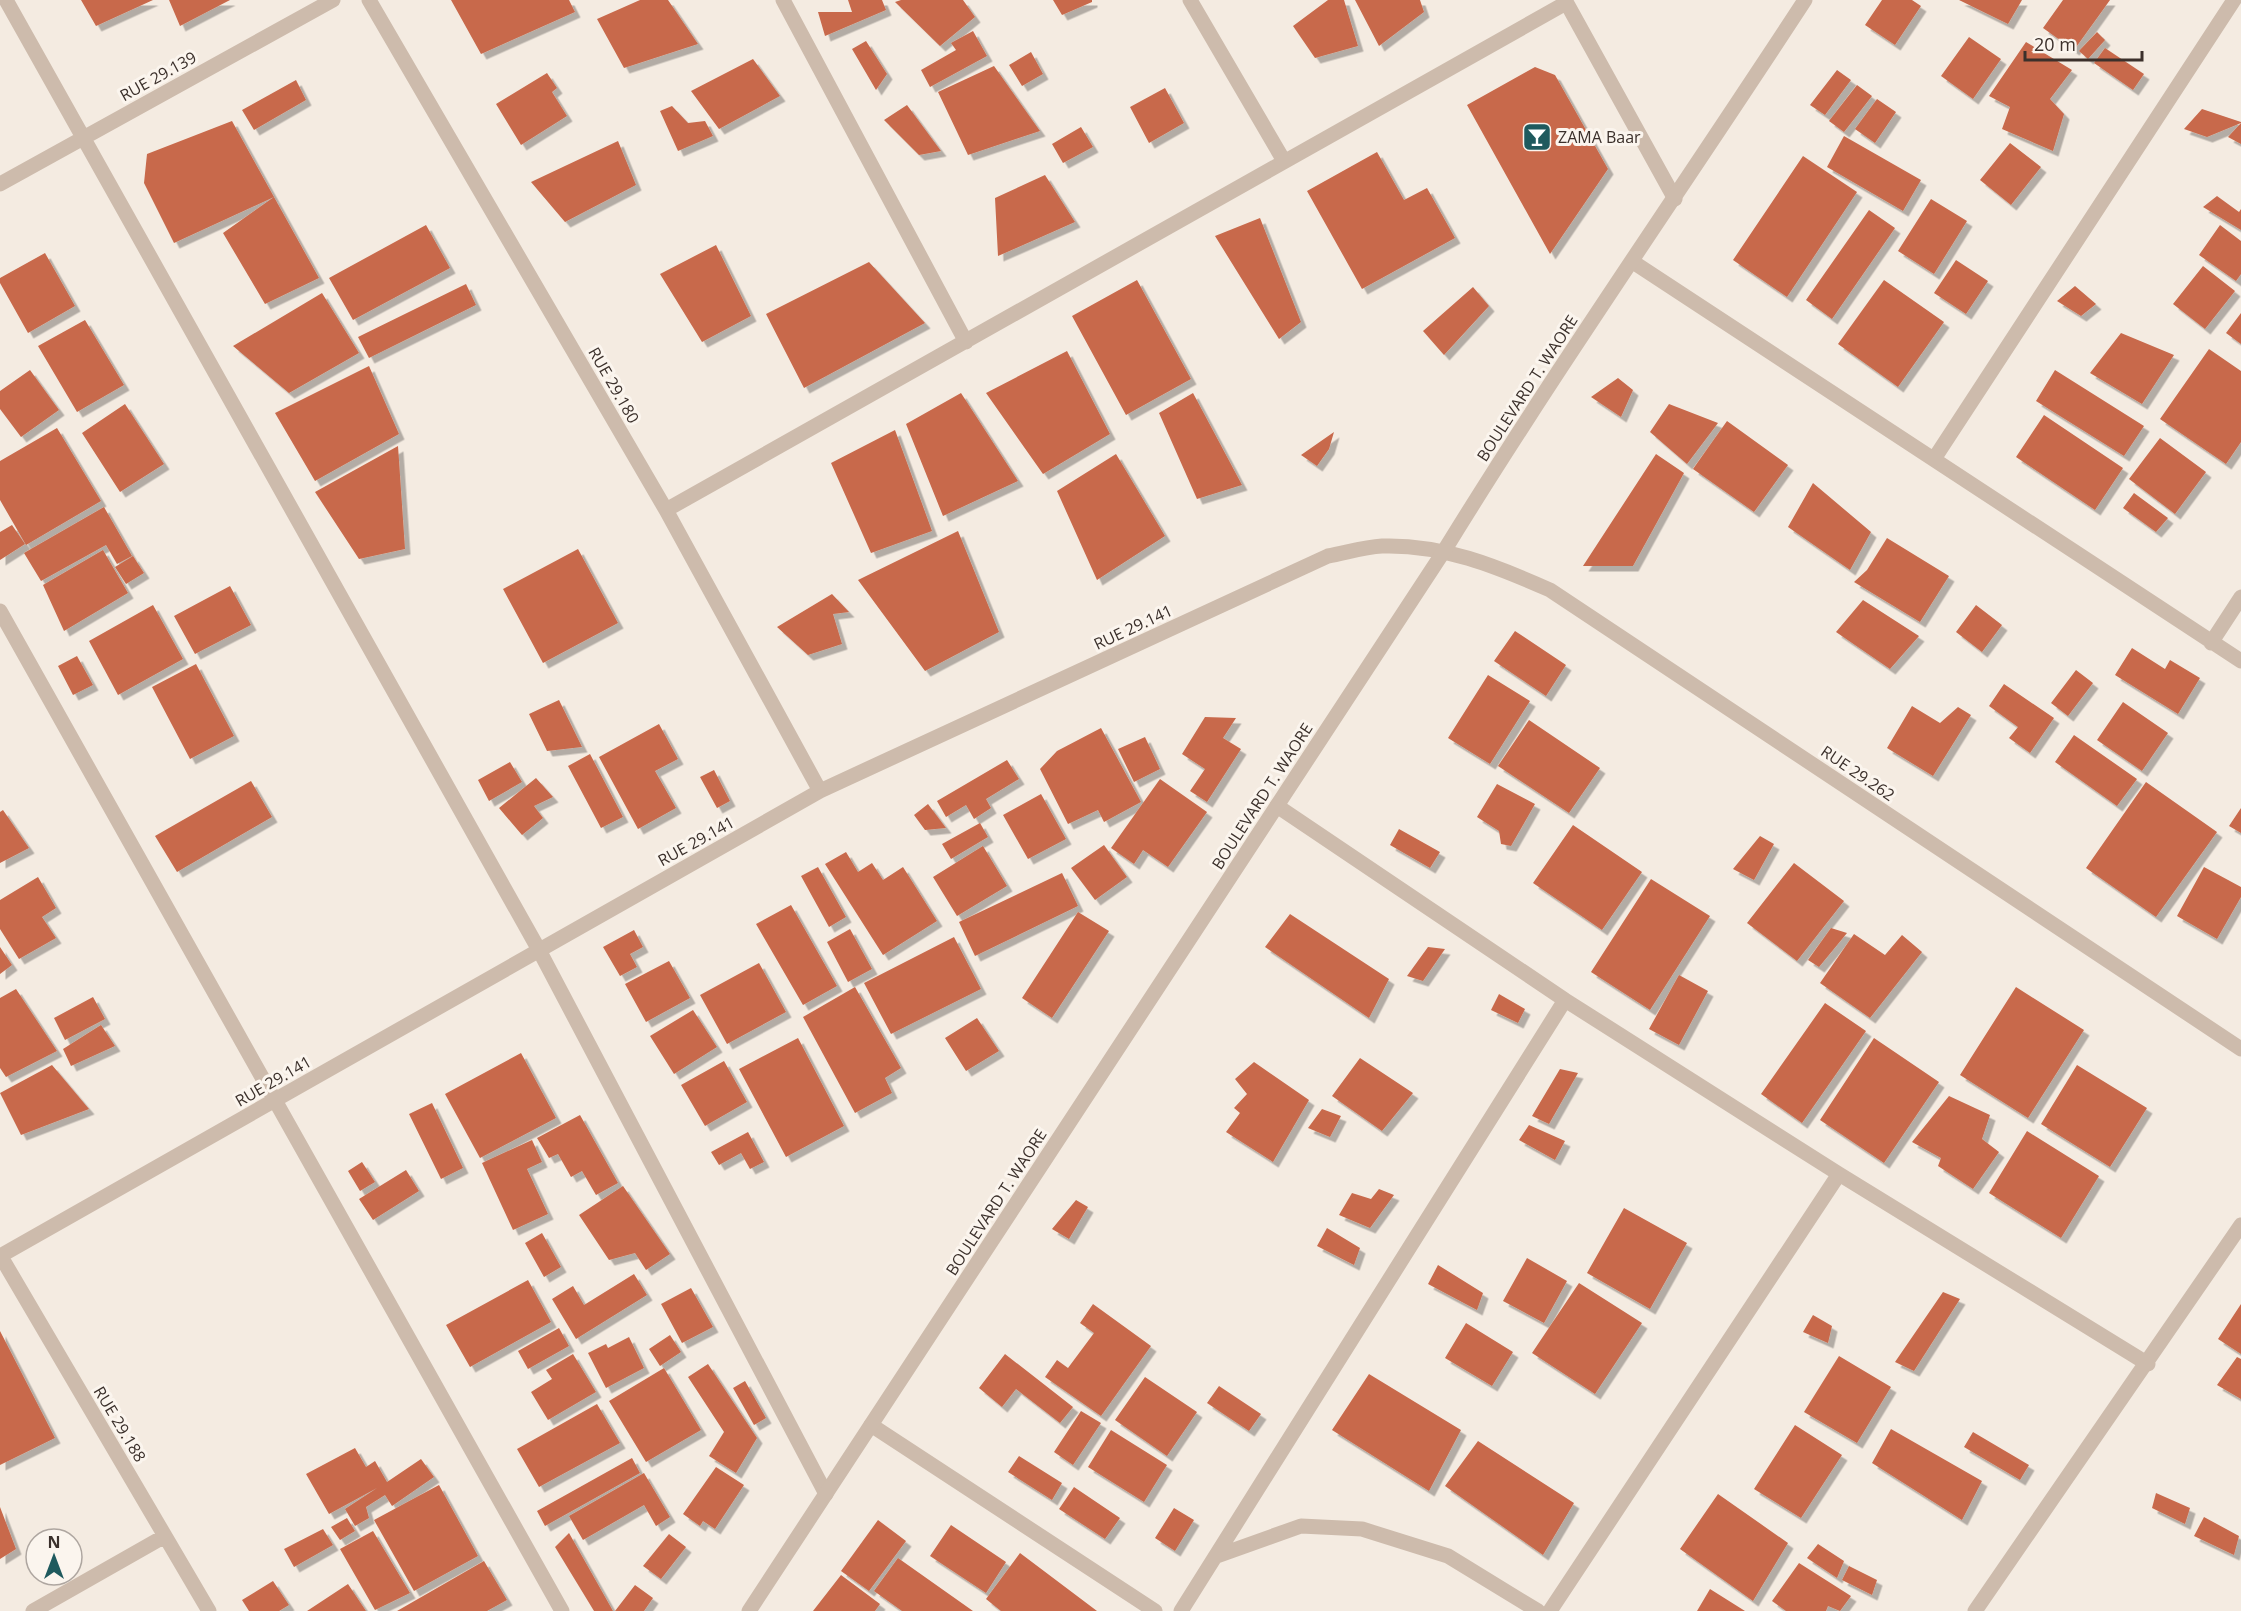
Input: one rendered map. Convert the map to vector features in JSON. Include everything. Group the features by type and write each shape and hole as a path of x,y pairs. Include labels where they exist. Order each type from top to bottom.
{"street":[{"path":"6,0 539,950 826,1494"},
{"name":"RUE 29.139","path":"0,184 333,0"},
{"name":"RUE 29.180","path":"369,0 666,510 820,791"},
{"path":"783,0 966,342"},
{"path":"1190,0 1284,161"},
{"name":"BOULEVARD T. WAORE","path":"749,1611 1444,551 1526,418 1634,262 1805,0"},
{"path":"1934,459 2234,0"},
{"path":"666,510 1565,1 1675,199"},
{"path":"1634,262 2241,661"},
{"name":"RUE 29.141","path":"0,1256 820,791 1328,556 1381,546 1444,551"},
{"name":"RUE 29.262","path":"1444,551 1495,566 1550,590 2241,1049"},
{"path":"2211,643 2241,597"},
{"path":"0,611 562,1611"},
{"path":"1277,806 1565,999 1839,1174 2148,1364"},
{"path":"1181,1611 1565,999"},
{"path":"1550,1611 1839,1174"},
{"path":"1975,1611 2148,1364 2241,1225"},
{"name":"RUE 29.188","path":"0,1256 209,1611"},
{"path":"871,1425 1155,1611"},
{"path":"1217,1556 1301,1526 1362,1529 1448,1556 1538,1611"},
{"path":"33,1611 165,1536"}],"building":[{"path":"81,0 153,0 96,26"},
{"path":"169,0 230,0 180,26"},
{"path":"451,0 569,0 575,12 481,54"},
{"path":"640,0 668,0 698,44 624,68 597,19"},
{"path":"848,0 882,0 886,10 825,36 818,12 852,12"},
{"path":"901,0 963,0 975,17 940,46 895,2"},
{"path":"1053,0 1092,0 1092,2 1062,15"},
{"path":"1328,0 1344,0 1358,46 1315,58 1293,26"},
{"path":"1355,0 1420,0 1424,12 1379,46"},
{"path":"1882,0 1912,0 1921,6 1895,45 1865,25"},
{"path":"1959,0 2022,0 2008,24"},
{"path":"2063,0 2110,0 2074,50 2043,28"},
{"path":"973,31 987,56 930,87 921,70 956,50 951,43"},
{"path":"2097,32 2105,40 2088,59 2079,51"},
{"path":"1969,37 2001,59 1973,99 1941,76"},
{"path":"866,41 887,74 876,90 852,49"},
{"path":"2026,42 2072,70 2050,99 2064,114 2053,151 2002,129 2010,107 1989,96"},
{"path":"2105,48 2144,74 2133,90 2094,63"},
{"path":"1031,52 1043,74 1022,86 1009,65"},
{"path":"753,59 780,96 719,129 691,91"},
{"path":"994,66 1040,131 968,155 938,92"},
{"name":"ZAMA Baar","path":"1535,67 1555,75 1608,169 1550,254 1467,105"},
{"path":"1837,70 1851,80 1825,115 1810,105"},
{"path":"547,73 557,88 552,92 567,116 521,145 496,104"},
{"path":"296,80 306,100 254,130 242,110"},
{"path":"1857,85 1872,96 1844,132 1829,121"},
{"path":"1165,88 1184,123 1149,143 1130,107"},
{"path":"1877,99 1896,112 1875,143 1855,129"},
{"path":"907,105 941,151 919,155 884,120"},
{"path":"672,106 688,123 705,121 713,136 678,151 660,111"},
{"path":"2202,109 2241,123 2207,137 2184,129"},
{"path":"232,121 274,197 174,243 144,183 147,154"},
{"path":"2241,123 2241,144 2228,137"},
{"path":"1081,127 1093,147 1063,163 1052,144"},
{"path":"1844,136 1921,180 1903,211 1827,167"},
{"path":"618,141 636,185 565,222 531,182"},
{"path":"2010,143 2041,167 2011,205 1980,180"},
{"path":"1377,152 1404,200 1427,188 1455,238 1362,289 1307,191"},
{"path":"1803,156 1857,192 1787,297 1733,260"},
{"path":"1045,175 1075,222 998,256 995,198"},
{"path":"2217,196 2239,212 2241,209 2241,230 2203,207"},
{"path":"274,197 319,278 265,304 223,233"},
{"path":"1931,199 1967,221 1934,274 1898,251"},
{"path":"1869,210 1895,228 1832,319 1806,300"},
{"path":"1260,218 1301,322 1279,339 1215,236"},
{"path":"426,225 450,268 353,320 329,278"},
{"path":"2220,225 2241,241 2241,274 2236,281 2199,255"},
{"path":"716,245 751,316 702,342 660,274"},
{"path":"45,253 75,306 28,333 0,283 0,278"},
{"path":"1956,260 1988,281 1966,314 1934,293"},
{"path":"869,262 925,323 804,388 766,314"},
{"path":"2203,266 2235,291 2205,329 2173,304"},
{"path":"1137,280 1191,379 1126,415 1072,316"},
{"path":"1884,280 1944,322 1898,387 1838,344"},
{"path":"466,284 476,305 369,358 358,337"},
{"path":"2075,286 2096,304 2081,316 2057,301"},
{"path":"1473,287 1489,306 1444,355 1423,331"},
{"path":"322,293 359,353 289,393 233,346"},
{"path":"2241,313 2241,344 2226,333"},
{"path":"85,320 124,385 77,412 38,346"},
{"path":"2121,333 2174,355 2142,404 2090,373"},
{"path":"2209,349 2241,371 2241,442 2226,464 2160,419"},
{"path":"1067,351 1110,434 1043,474 986,393"},
{"path":"369,366 399,434 315,481 275,413"},
{"path":"30,370 59,410 21,437 0,409 0,391"},
{"path":"2055,370 2144,426 2124,456 2036,401"},
{"path":"1618,378 1633,390 1621,417 1591,397"},
{"path":"961,393 1018,481 943,516 906,424"},
{"path":"1193,393 1242,485 1197,499 1159,413"},
{"path":"125,404 164,464 120,492 82,433"},
{"path":"1669,404 1718,423 1687,464 1650,432"},
{"path":"2044,415 2123,468 2095,510 2016,457"},
{"path":"1727,421 1788,465 1754,512 1693,469"},
{"path":"57,428 101,501 26,545 0,500 0,461"},
{"path":"895,430 932,531 871,553 831,463"},
{"path":"1334,432 1329,449 1317,466 1301,455"},
{"path":"2160,438 2206,472 2175,514 2129,479"},
{"path":"398,446 405,549 359,559 315,492"},
{"path":"1116,454 1165,536 1097,580 1057,491"},
{"path":"1656,454 1684,473 1633,566 1583,566"},
{"path":"1813,483 1871,532 1850,570 1788,527"},
{"path":"2134,493 2168,518 2156,532 2123,508"},
{"path":"104,507 132,556 117,564 106,545 41,581 24,553"},
{"path":"12,525 25,544 0,560 0,532"},
{"path":"958,531 999,632 925,671 858,580"},
{"path":"1887,538 1949,576 1920,622 1854,582 1867,570"},
{"path":"578,549 618,623 543,663 503,589"},
{"path":"103,550 128,593 64,631 43,585"},
{"path":"133,556 144,573 126,584 115,567"},
{"path":"230,586 251,625 195,654 174,616"},
{"path":"832,594 849,612 833,614 842,644 808,655 777,627"},
{"path":"1863,600 1919,636 1890,669 1836,632"},
{"path":"153,605 183,659 118,695 89,641"},
{"path":"1976,605 2002,625 1982,652 1956,632"},
{"path":"1515,631 1566,665 1546,696 1494,661"},
{"path":"2132,648 2165,669 2170,660 2200,678 2178,714 2115,675"},
{"path":"77,656 93,685 73,695 58,666"},
{"path":"196,664 234,736 190,759 152,687"},
{"path":"2076,670 2093,683 2068,716 2051,703"},
{"path":"1488,675 1530,701 1490,764 1448,738"},
{"path":"2004,684 2054,718 2030,753 2009,738 2018,727 1989,706"},
{"path":"559,700 582,747 547,751 529,714"},
{"path":"2123,702 2168,733 2142,771 2097,740"},
{"path":"1912,706 1940,723 1958,707 1971,715 1933,776 1887,748"},
{"path":"1205,717 1236,718 1223,738 1241,749 1207,802 1190,791 1205,769 1182,754"},
{"path":"1529,720 1600,768 1569,813 1498,766"},
{"path":"659,724 678,759 655,771 676,808 638,829 599,757"},
{"path":"1101,728 1141,802 1104,822 1098,810 1068,824 1040,769 1057,751"},
{"path":"2074,735 2137,779 2117,806 2055,762"},
{"path":"1145,737 1160,769 1134,782 1118,749"},
{"path":"590,754 623,817 601,828 568,766"},
{"path":"1007,760 1019,779 986,799 991,808 974,819 966,805 946,817 937,801"},
{"path":"510,762 522,782 489,801 478,780"},
{"path":"714,770 730,801 717,808 700,777"},
{"path":"536,778 553,797 534,806 543,818 522,835 499,808"},
{"path":"1160,779 1207,812 1168,867 1143,850 1134,864 1111,848"},
{"path":"251,781 272,817 177,872 155,836"},
{"path":"2146,782 2217,832 2156,917 2086,868"},
{"path":"1497,784 1535,804 1511,846 1501,844 1499,831 1477,817"},
{"path":"1041,794 1066,839 1028,859 1003,815"},
{"path":"928,804 946,828 925,830 914,815"},
{"path":"2241,808 2241,833 2229,826"},
{"path":"3,810 29,848 0,863 0,812"},
{"path":"980,823 988,837 951,859 942,844"},
{"path":"1573,825 1642,872 1602,930 1533,883"},
{"path":"1399,829 1440,852 1430,868 1390,845"},
{"path":"1760,836 1774,844 1754,880 1733,869"},
{"path":"1104,845 1127,877 1095,900 1071,868"},
{"path":"983,846 1007,886 957,916 933,877"},
{"path":"846,852 858,872 872,863 883,880 903,867 937,921 883,955 825,864"},
{"path":"1794,863 1844,901 1797,961 1747,923"},
{"path":"818,867 846,917 829,927 801,876"},
{"path":"2204,867 2241,887 2241,897 2217,939 2177,916"},
{"path":"1062,873 1078,906 975,956 959,922"},
{"path":"38,877 56,908 42,917 56,938 19,959 0,929 0,900"},
{"path":"1651,879 1710,916 1650,1010 1591,972"},
{"path":"791,905 837,986 803,1005 756,924"},
{"path":"1078,912 1109,931 1052,1018 1022,998"},
{"path":"1290,914 1389,979 1369,1018 1265,947"},
{"path":"1831,928 1847,933 1819,967 1808,960"},
{"path":"850,929 872,969 848,982 827,942"},
{"path":"634,930 643,947 630,954 637,967 620,976 603,947"},
{"path":"1854,934 1885,955 1902,935 1922,952 1870,1018 1820,983"},
{"path":"954,937 981,989 891,1034 864,983"},
{"path":"0,947 12,965 0,974"},
{"path":"1428,947 1445,949 1423,981 1407,976"},
{"path":"669,961 690,998 646,1022 625,984"},
{"path":"759,963 786,1012 727,1044 700,995"},
{"path":"1679,975 1708,991 1679,1045 1649,1029"},
{"path":"855,987 901,1068 885,1078 892,1093 855,1113 803,1017"},
{"path":"2016,987 2084,1030 2028,1118 1960,1075"},
{"path":"16,989 57,1051 6,1077 0,1068 0,998"},
{"path":"1499,994 1525,1009 1518,1023 1491,1010"},
{"path":"93,997 105,1019 65,1040 54,1018"},
{"path":"1825,1003 1866,1031 1802,1123 1761,1094"},
{"path":"693,1010 717,1047 674,1074 650,1036"},
{"path":"977,1018 999,1051 966,1071 945,1038"},
{"path":"101,1025 115,1046 71,1066 63,1049"},
{"path":"798,1038 844,1126 786,1157 739,1069"},
{"path":"1874,1038 1939,1082 1884,1163 1820,1120"},
{"path":"521,1053 556,1118 480,1158 445,1094"},
{"path":"1360,1058 1413,1093 1382,1131 1332,1096"},
{"path":"724,1061 747,1102 705,1126 681,1085"},
{"path":"1254,1062 1309,1100 1273,1162 1226,1132 1240,1113 1234,1108 1247,1094 1235,1079"},
{"path":"52,1065 89,1109 21,1135 0,1093"},
{"path":"2077,1065 2147,1108 2110,1167 2041,1124"},
{"path":"1560,1069 1578,1073 1549,1124 1532,1116"},
{"path":"1949,1096 1990,1115 1982,1139 1999,1152 1973,1189 1938,1166 1941,1158 1912,1142"},
{"path":"432,1103 463,1168 441,1179 409,1114"},
{"path":"1322,1109 1341,1116 1330,1137 1308,1128"},
{"path":"580,1115 618,1183 596,1195 582,1171 571,1177 558,1154 549,1158 537,1138"},
{"path":"1529,1125 1565,1141 1555,1160 1519,1140"},
{"path":"2027,1131 2099,1176 2061,1238 1989,1193"},
{"path":"748,1132 764,1162 750,1169 741,1153 719,1165 711,1152"},
{"path":"532,1140 542,1162 527,1169 548,1214 513,1230 482,1163"},
{"path":"362,1162 375,1182 360,1191 348,1171"},
{"path":"406,1170 419,1191 373,1220 359,1199"},
{"path":"623,1186 670,1254 646,1270 635,1253 609,1260 579,1215"},
{"path":"1379,1189 1394,1195 1370,1228 1339,1215 1352,1193 1371,1199"},
{"path":"1076,1200 1088,1207 1069,1239 1052,1229"},
{"path":"1624,1208 1687,1243 1650,1309 1587,1273"},
{"path":"1327,1228 1360,1248 1354,1265 1317,1246"},
{"path":"542,1233 561,1267 544,1277 525,1243"},
{"path":"1527,1258 1567,1281 1544,1323 1503,1301"},
{"path":"1438,1265 1483,1293 1477,1310 1428,1284"},
{"path":"634,1274 647,1295 576,1339 552,1299 573,1286 584,1305"},
{"path":"528,1280 551,1322 470,1367 446,1325"},
{"path":"1579,1283 1642,1323 1595,1394 1532,1353"},
{"path":"691,1288 713,1327 682,1343 661,1304"},
{"path":"1943,1292 1960,1299 1914,1371 1895,1362"},
{"path":"1093,1304 1151,1346 1101,1416 1045,1377 1057,1360 1068,1368 1094,1333 1080,1323"},
{"path":"2241,1304 2241,1354 2218,1339"},
{"path":"1813,1315 1832,1326 1828,1343 1803,1332"},
{"path":"1466,1323 1513,1352 1492,1386 1445,1358"},
{"path":"559,1328 569,1346 528,1369 518,1351"},
{"path":"0,1331 55,1438 0,1465"},
{"path":"670,1335 681,1352 660,1366 649,1349"},
{"path":"629,1337 644,1368 606,1388 588,1353 606,1344 608,1348"},
{"path":"573,1354 596,1392 548,1420 531,1392 552,1379 546,1370"},
{"path":"1005,1354 1073,1407 1060,1423 1016,1389 1002,1407 979,1388"},
{"path":"1839,1356 1891,1387 1857,1443 1804,1412"},
{"path":"2237,1357 2241,1359 2241,1399 2217,1385"},
{"path":"708,1364 757,1438 736,1473 709,1456 724,1432 688,1377"},
{"path":"664,1368 701,1430 646,1462 609,1401"},
{"path":"1369,1374 1461,1430 1429,1491 1332,1430"},
{"path":"1145,1377 1197,1412 1167,1456 1115,1420"},
{"path":"745,1381 766,1418 754,1425 733,1388"},
{"path":"1219,1386 1261,1414 1249,1431 1207,1403"},
{"path":"597,1404 620,1443 539,1487 517,1449"},
{"path":"1081,1411 1101,1423 1073,1465 1054,1452"},
{"path":"1795,1425 1842,1455 1801,1518 1754,1489"},
{"path":"1891,1429 1982,1481 1962,1520 1872,1463"},
{"path":"1111,1430 1167,1465 1144,1502 1088,1467"},
{"path":"1973,1432 2029,1465 2020,1480 1964,1447"},
{"path":"1478,1441 1574,1503 1543,1555 1445,1486"},
{"path":"355,1448 366,1467 375,1461 387,1482 421,1459 434,1477 392,1506 385,1495 366,1507 369,1518 355,1526 345,1509 377,1488 329,1514 306,1474"},
{"path":"1019,1456 1062,1483 1052,1500 1008,1472"},
{"path":"632,1458 640,1473 545,1526 537,1511"},
{"path":"716,1467 744,1485 715,1529 703,1521 700,1526 683,1514"},
{"path":"644,1473 670,1517 656,1526 644,1505 583,1540 569,1516"},
{"path":"439,1485 478,1556 414,1591 374,1520"},
{"path":"1074,1487 1120,1518 1105,1539 1059,1509"},
{"path":"2156,1493 2190,1508 2185,1524 2152,1508"},
{"path":"1718,1494 1788,1543 1753,1601 1680,1549"},
{"path":"0,1507 16,1549 0,1559"},
{"path":"1174,1508 1194,1520 1175,1551 1155,1538"},
{"path":"2204,1517 2239,1536 2234,1555 2194,1536"},
{"path":"347,1518 355,1531 340,1540 331,1527"},
{"path":"878,1520 906,1541 869,1591 841,1571"},
{"path":"951,1525 1006,1562 986,1593 930,1556"},
{"path":"323,1529 333,1545 294,1567 284,1549"},
{"path":"373,1531 410,1593 375,1610 340,1549"},
{"path":"569,1533 613,1611 594,1611 555,1547"},
{"path":"669,1534 686,1547 661,1579 643,1566"},
{"path":"1818,1544 1844,1561 1837,1578 1807,1558"},
{"path":"1020,1553 1097,1611 1001,1611 986,1599"},
{"path":"898,1558 973,1611 902,1611 874,1591"},
{"path":"484,1561 507,1600 487,1611 397,1611"},
{"path":"1799,1563 1851,1596 1840,1611 1828,1606 1826,1611 1786,1611 1772,1601"},
{"path":"1849,1566 1877,1580 1872,1595 1842,1580"},
{"path":"841,1575 880,1604 875,1611 813,1611"},
{"path":"273,1581 289,1605 279,1611 249,1611 242,1600"},
{"path":"348,1584 366,1611 307,1611"},
{"path":"635,1585 653,1598 644,1611 615,1611"},
{"path":"1710,1589 1745,1611 1697,1611"}],"place":[{"name":"ZAMA Baar","path":"1537,137"}]}
